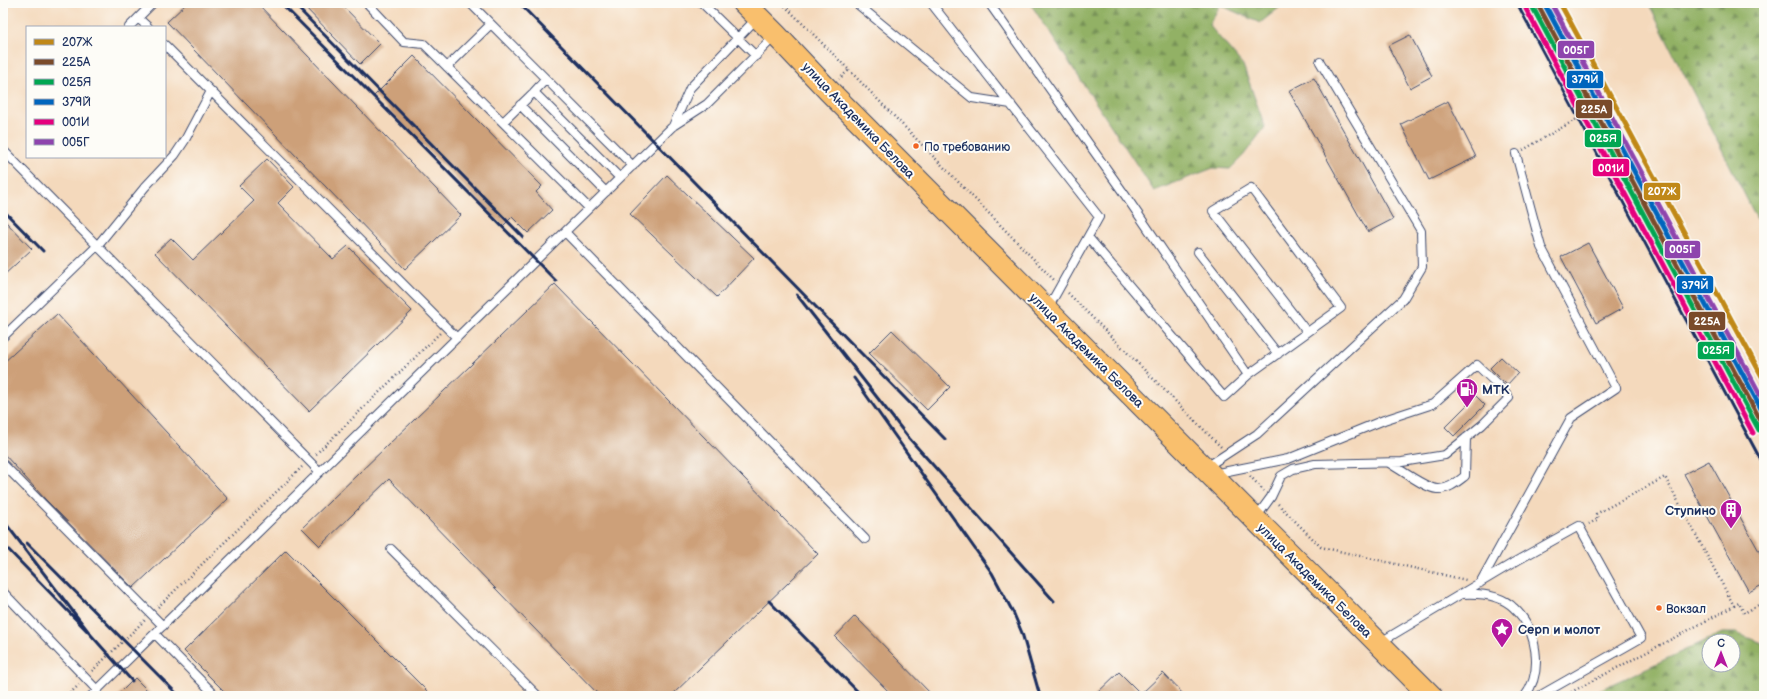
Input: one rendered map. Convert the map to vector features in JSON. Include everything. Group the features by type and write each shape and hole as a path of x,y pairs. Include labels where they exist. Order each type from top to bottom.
{"main road":[{"name":"улица Академика Белова","path":"751,10 828,90 1431,696"}],"lane":[{"path":"130,26 153,3"},
{"path":"367,3 404,42 424,44 589,208"},
{"path":"470,3 633,166"},
{"path":"702,3 756,56"},
{"path":"856,3 972,98 1011,104"},
{"path":"931,3 1099,217 1047,310"},
{"path":"989,3 1125,195 1248,375"},
{"path":"673,126 690,88 738,38 751,10"},
{"path":"138,18 147,26"},
{"path":"447,67 491,24"},
{"path":"3,592 86,678 94,693 673,126 707,104 776,35"},
{"path":"166,46 457,338"},
{"path":"1207,472 1227,454 1257,434 1403,299 1422,266 1421,231 1320,62"},
{"path":"503,122 546,79"},
{"path":"3,337 97,246 145,187 175,155 185,140 211,91"},
{"path":"534,92 620,178"},
{"path":"520,105 606,192"},
{"path":"3,150 320,472"},
{"path":"1480,583 1571,418 1616,388 1541,247 1516,154"},
{"path":"1088,237 1224,397 1248,375 1341,308 1252,188 1213,211 1307,332"},
{"path":"565,232 865,539"},
{"path":"1198,252 1278,354"},
{"path":"1207,472 1242,468 1288,459 1384,420 1433,404 1477,365 1509,398 1466,438 1446,454 1389,463 1315,464 1293,469 1281,476 1271,497 1255,519"},
{"path":"1389,463 1416,480 1436,489 1452,486 1465,476 1466,438"},
{"path":"3,464 163,626"},
{"path":"1379,644 1461,594 1579,526 1641,638 1539,696"},
{"path":"391,549 538,696"},
{"path":"1461,594 1476,593 1497,597 1514,608 1527,624 1535,645 1535,668 1529,691 1525,696"},
{"path":"155,634 216,696"}],"path":[{"path":"782,3 1227,454"},
{"path":"828,90 849,70"},
{"path":"1516,154 1606,102 1609,108"},
{"path":"67,696 446,327"},
{"path":"1242,468 1321,547 1480,583"},
{"path":"1581,528 1598,519 1596,514 1665,477 1734,606"},
{"path":"1564,696 1739,603 1744,613 1764,602"}],"green space":[{"path":"1030,3 1285,3 1260,23 1220,5 1209,25 1243,65 1265,127 1243,156 1230,169 1213,168 1154,191"},
{"path":"1648,3 1764,3 1764,233"},
{"path":"1741,635 1764,644 1764,696 1592,696 1597,691 1701,643 1701,673 1741,673"}],"building":[{"path":"187,3 257,3 461,215 405,269 167,22"},
{"path":"301,3 340,3 380,44 360,64"},
{"path":"1410,35 1432,76 1410,88 1388,46"},
{"path":"414,56 542,186 536,192 552,210 528,233 512,217 503,226 374,96"},
{"path":"1314,78 1393,219 1368,232 1289,91"},
{"path":"1448,101 1476,157 1429,180 1401,124"},
{"path":"267,159 294,187 278,203 333,259 348,246 412,311 309,411 155,253 171,238 193,260 254,201 239,186"},
{"path":"667,175 754,258 717,297 630,214"},
{"path":"3,219 32,249 3,276"},
{"path":"1588,243 1623,308 1596,323 1561,257"},
{"path":"555,284 818,554 671,696 600,696 389,479 320,546 302,528"},
{"path":"57,314 228,499 133,588 45,499 3,453 3,363"},
{"path":"892,330 950,387 927,410 869,353"},
{"path":"1501,357 1518,373 1507,385 1490,368"},
{"path":"1476,396 1485,405 1454,436 1445,427"},
{"name":"Ступино","path":"1709,461 1764,560 1764,584 1749,592 1684,474"},
{"path":"286,550 432,696 229,696 184,651"},
{"path":"855,616 933,696 893,696 835,637"},
{"path":"1119,672 1141,694 1163,673 1185,696 1094,696"},
{"path":"135,678 153,696 117,696"}],"railway":[{"path":"281,3 556,281"},
{"path":"293,3 523,237"},
{"path":"519,3 945,439"},
{"path":"1517,3 1764,466"},
{"path":"3,210 43,251"},
{"path":"797,295 908,437 1054,601"},
{"path":"854,378 992,573 1014,614 1022,633 1040,696"},
{"path":"3,520 91,635 3,544"},
{"path":"27,543 179,696"},
{"path":"769,601 862,696"},
{"path":"91,635 132,681"}],"transit line":[{"name":"225А","path":"1537,3 1764,427"},
{"name":"379Й","path":"1544,3 1764,414"},
{"name":"005Г","path":"1551,3 1764,402"},
{"name":"207Ж","path":"1560,3 1764,380"},
{"name":"025Я","path":"1532,6 1759,430"},
{"name":"001И","path":"1526,9 1753,433"}],"place":[{"name":"По требованию","path":"916,146"},
{"name":"МТК","path":"1467,408"},
{"name":"Ступино","path":"1731,530"},
{"name":"Вокзал","path":"1659,608"},
{"name":"Серп и молот","path":"1502,648"}]}
